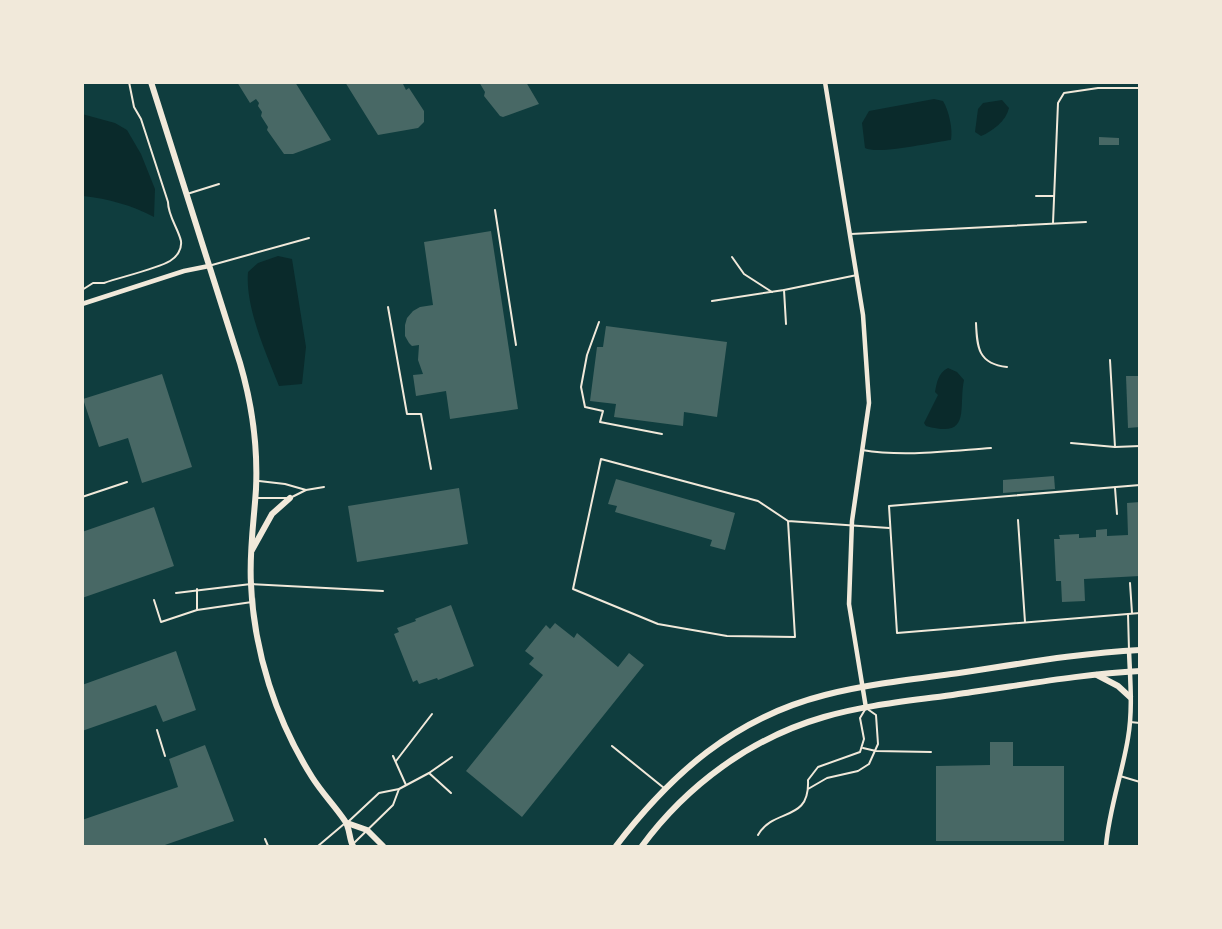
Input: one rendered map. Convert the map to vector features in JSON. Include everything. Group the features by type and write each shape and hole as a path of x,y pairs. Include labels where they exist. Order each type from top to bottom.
{"street":[{"path":"151,82 240,363 250,403 256,449 250,584 257,641 269,688 310,775 346,823 352,846"},
{"path":"825,82 863,315 869,403 851,526 849,604 866,708"},
{"path":"82,304 184,271 209,266"},
{"path":"250,553 272,514 290,498"},
{"path":"1106,846 1112,804 1120,776 1130,722 1129,650"},
{"path":"616,846 664,788 682,771 715,746 754,723 810,699 862,687 1059,658 1140,650"},
{"path":"642,846 690,792 737,756 799,725 866,708 1096,675 1140,671"},
{"path":"1096,675 1118,686 1130,697"},
{"path":"346,823 367,830 383,846"}],"lane":[{"path":"1053,223 1058,103 1061,97 1064,93 1098,88 1140,88"},
{"path":"186,194 219,184"},
{"path":"1036,196 1054,195"},
{"path":"495,210 516,345"},
{"path":"851,234 1086,222"},
{"path":"209,266 309,238"},
{"path":"732,257 744,274 772,292"},
{"path":"712,301 784,290 857,275"},
{"path":"784,290 786,324"},
{"path":"388,307 406,414 421,414 431,469"},
{"path":"599,322 587,355 581,387 585,407 603,411 600,422 662,434"},
{"path":"976,323 977,344 981,355 990,363 1006,367"},
{"path":"1110,360 1115,447"},
{"path":"1071,443 1115,447 1140,446"},
{"path":"862,450 901,453 991,448"},
{"path":"788,521 795,637 727,636 658,624 573,589 600,459 758,501 788,521 890,528"},
{"path":"256,480 306,490"},
{"path":"82,497 127,482"},
{"path":"1140,485 889,506 897,633 1140,613"},
{"path":"255,498 290,498 306,490 324,487"},
{"path":"1115,488 1117,514"},
{"path":"1018,520 1024,622"},
{"path":"1129,650 1130,583"},
{"path":"176,593 250,584 383,591"},
{"path":"197,589 197,610"},
{"path":"154,600 161,622 197,610 252,602"},
{"path":"758,835 762,827 771,820 799,809 808,789 808,780 818,767 857,754 863,748 860,718 866,708 876,715 878,740 876,751 868,764 863,768 826,778 808,789"},
{"path":"396,761 432,714"},
{"path":"1130,722 1140,723"},
{"path":"157,730 165,756"},
{"path":"612,746 664,788"},
{"path":"863,748 876,751 931,752"},
{"path":"393,756 406,786"},
{"path":"318,846 379,793 406,786 452,758"},
{"path":"429,773 452,793"},
{"path":"1120,776 1140,782"},
{"path":"352,846 393,805 399,789"},
{"path":"265,839 268,846"}],"path":[{"path":"82,290 93,283 104,283 170,261 179,252 181,246 141,119 134,107 129,82"}],"water":[{"path":"934,99 943,101 945,105 951,125 951,140 893,149 865,148 862,123 869,111"},
{"path":"1002,100 1009,108 1002,121 981,136 975,132 978,109 983,103"},
{"path":"82,114 115,123 127,130 141,154 155,189 154,217 120,203 83,196"},
{"path":"278,256 292,259 306,347 302,384 279,386 263,345 250,300 248,272 258,263"},
{"path":"948,368 957,372 964,380 960,419 957,425 951,428 926,426 924,423 938,395 935,392 939,378"}],"building":[{"path":"237,82 295,82 331,140 293,154 284,154 267,130 268,127 258,106 259,103 256,99 250,103"},
{"path":"345,82 402,82 406,90 409,88 424,111 424,122 418,128 378,135"},
{"path":"479,82 526,82 539,104 503,117 500,116 484,96 485,92"},
{"path":"1099,137 1119,138 1119,145 1099,145"},
{"path":"491,231 518,409 450,419 446,391 416,396 413,375 423,374 418,360 419,345 412,346 409,343 405,336 405,325 413,311 420,307 433,305 424,242"},
{"path":"606,326 727,342 717,417 684,412 683,426 614,417 616,404 590,401 597,347 603,347"},
{"path":"162,374 192,467 142,483 128,438 99,447 83,399"},
{"path":"1126,376 1140,376 1140,427 1128,428"},
{"path":"1054,476 1055,489 1003,493 1003,480"},
{"path":"616,479 735,513 725,550 710,546 712,540 615,512 617,506 608,504"},
{"path":"459,488 468,544 357,562 348,506"},
{"path":"1140,502 1140,576 1084,579 1085,601 1062,602 1061,581 1056,581 1054,539 1060,539 1059,535 1079,534 1079,538 1096,537 1096,530 1107,529 1107,536 1128,535 1127,503"},
{"path":"154,507 174,566 82,598 82,532"},
{"path":"451,605 474,666 438,680 437,678 419,684 417,680 413,682 394,634 399,632 397,628"},
{"path":"555,623 574,638 577,633 618,667 629,653 644,665 522,817 466,771 543,675 529,664 534,658 525,651 546,625 550,629"},
{"path":"176,651 196,710 163,722 156,705 82,731 82,685"},
{"path":"990,742 1013,742 1013,766 1064,766 1064,841 936,841 936,766 990,765"},
{"path":"205,745 234,821 162,846 82,846 82,820 178,787 169,759"}]}
